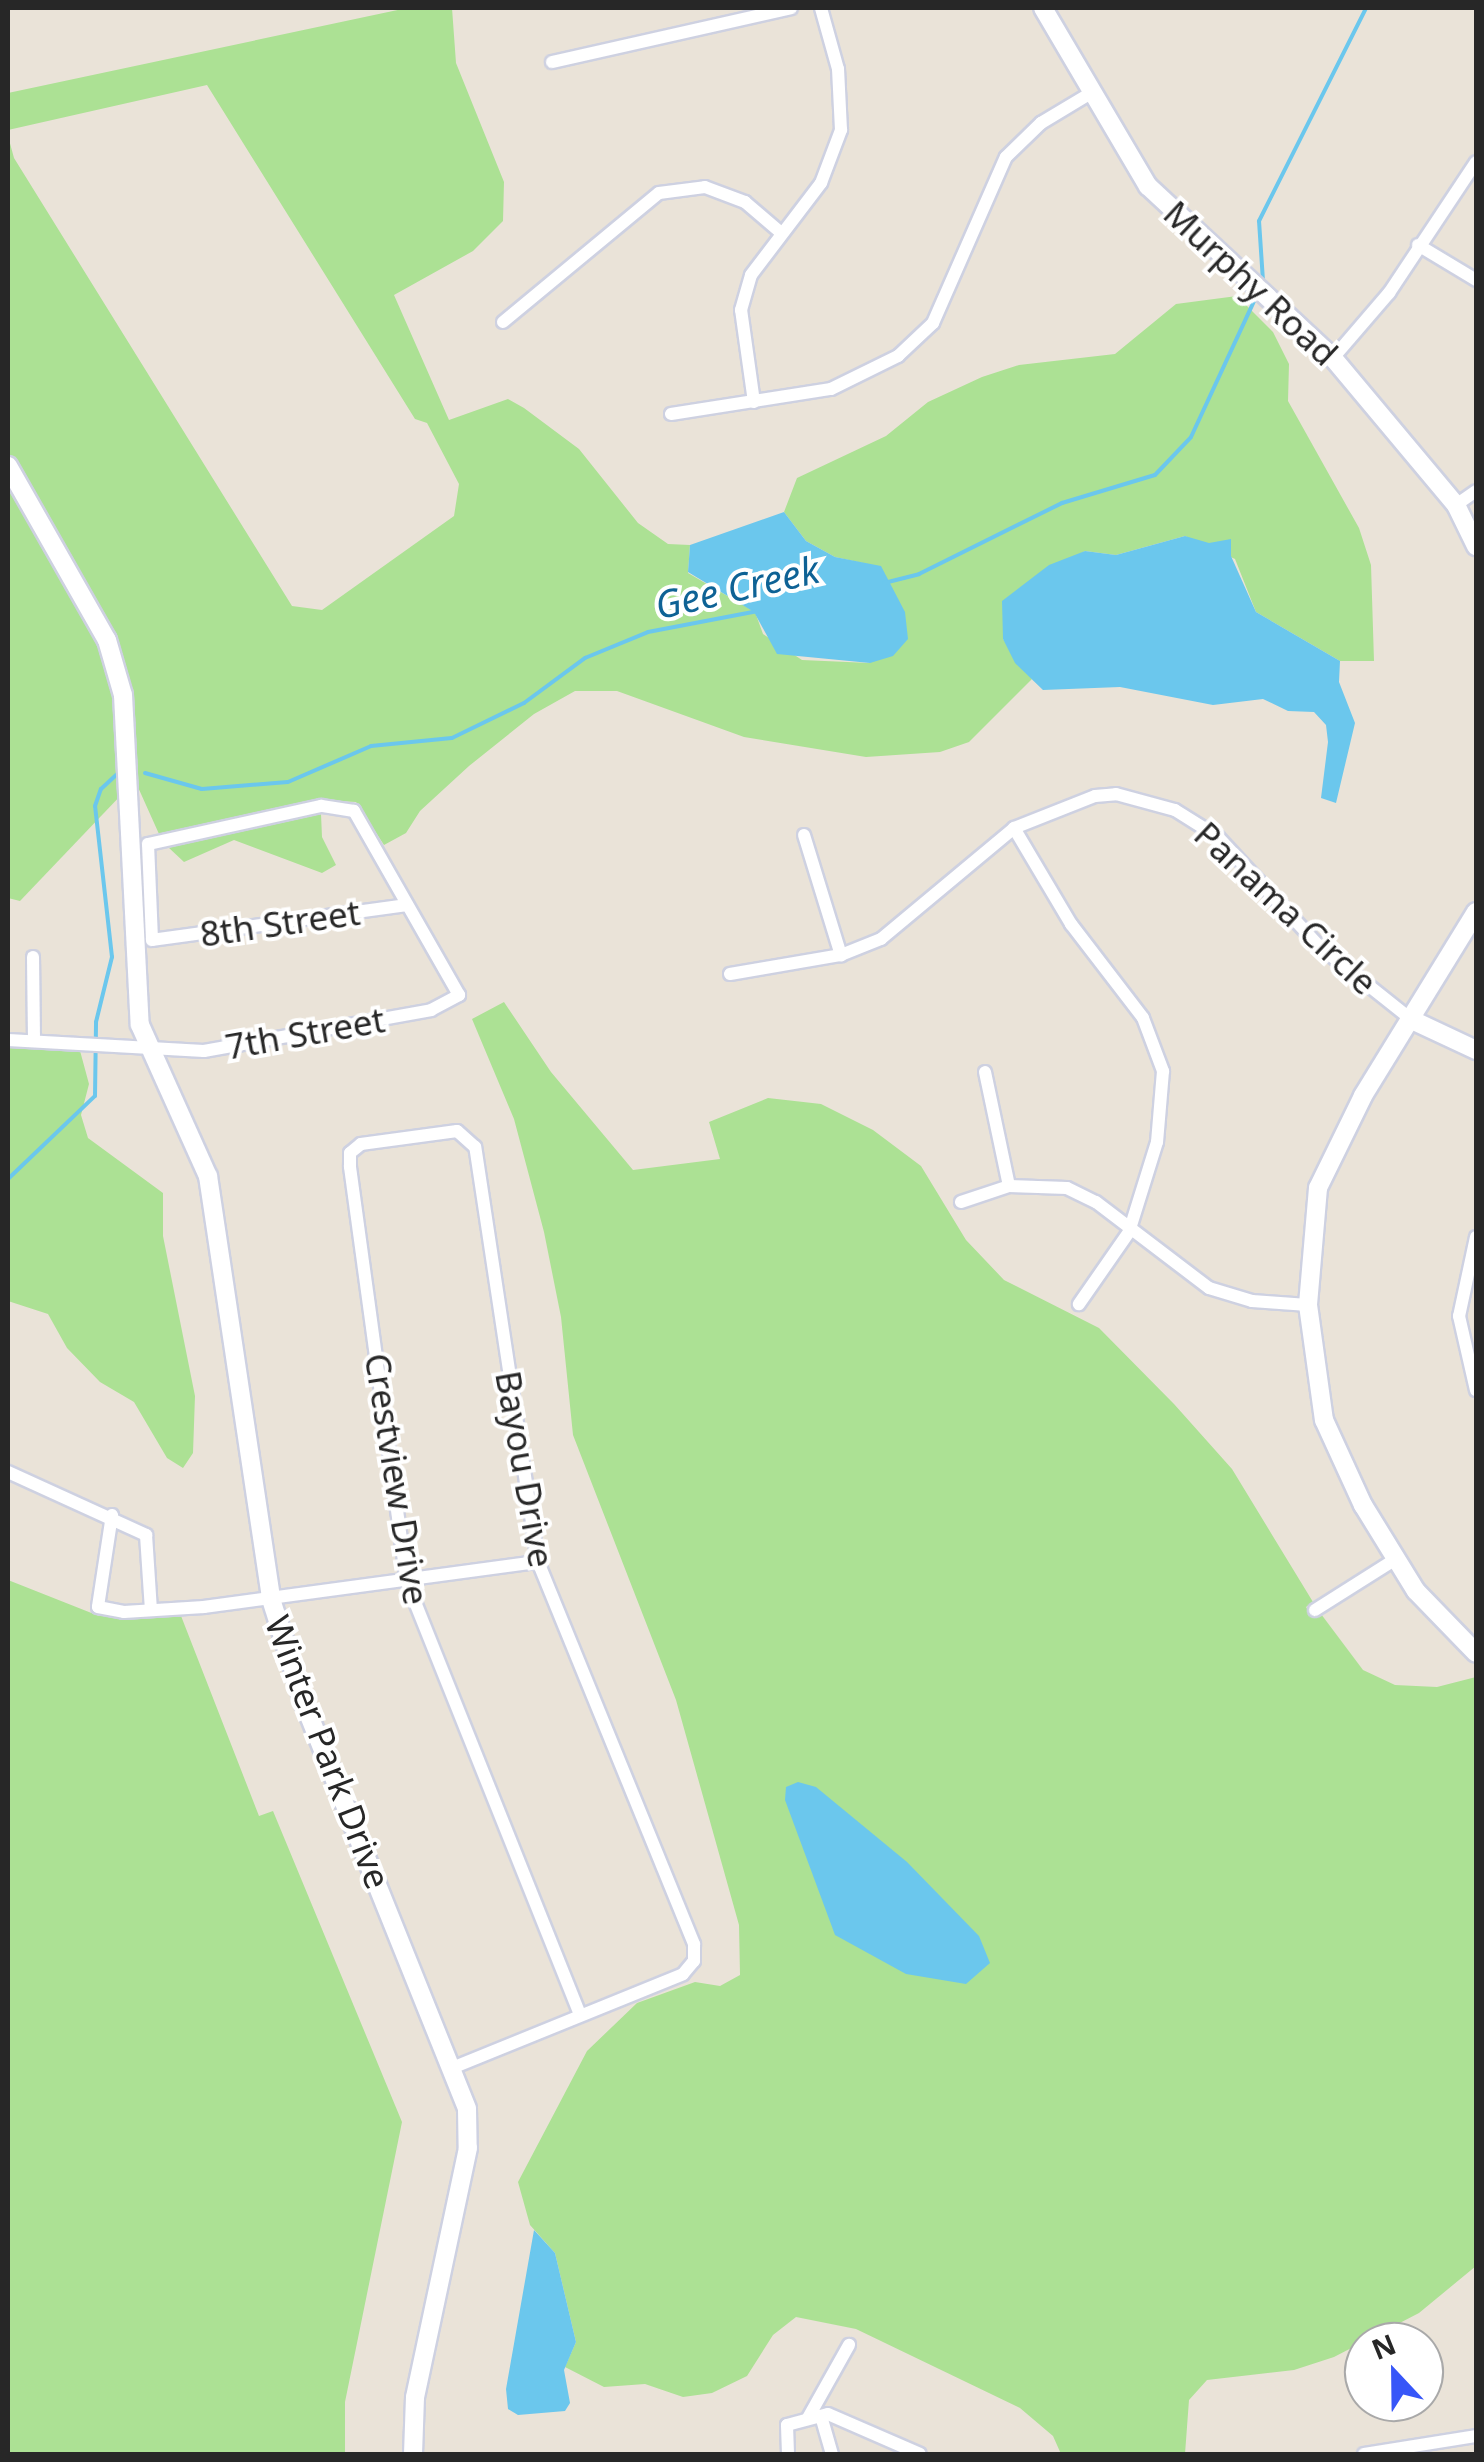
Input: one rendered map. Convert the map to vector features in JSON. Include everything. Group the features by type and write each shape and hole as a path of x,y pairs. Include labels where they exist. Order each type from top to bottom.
{"street":[{"path":"552,62 791,8"},
{"path":"754,402 741,310 751,274 779,231 822,183 841,130 838,70 821,8"},
{"name":"Murphy Road","path":"1043,8 1148,186 1179,221 1332,358 1456,505 1476,546"},
{"path":"672,414 831,389 898,356 933,323 1006,157 1041,123 1090,93"},
{"path":"1332,358 1363,328 1476,162"},
{"path":"503,322 659,193 684,186 717,191 745,202 779,231"},
{"path":"1418,245 1476,280"},
{"name":"Winter Park Drive","path":"8,466 107,640 122,695 134,976 147,1048 208,1176 271,1599 304,1703 468,2109 468,2148 419,2375 414,2454"},
{"path":"1456,505 1476,491"},
{"name":"Panama Circle","path":"730,974 841,955 881,939 1014,828 1095,796 1174,810 1218,838 1319,946 1412,1020"},
{"name":"8th Street","path":"320,806 354,811 407,905 152,940 148,844 320,806"},
{"path":"1014,828 1071,924 1124,988 1157,1048 1164,1102 1129,1232 1078,1304"},
{"path":"804,835 841,955"},
{"name":"7th Street","path":"8,1040 34,1038 204,1050 431,1010 459,995 407,905"},
{"path":"1476,912 1363,1096 1318,1188 1308,1305 1324,1420 1394,1560 1476,1653"},
{"path":"33,957 34,1038"},
{"path":"1412,1020 1476,1050"},
{"path":"984,1072 1009,1186"},
{"name":"Bayou Drive","path":"350,1153 361,1144 457,1131 475,1146 538,1562 694,1944 694,1961 683,1974 580,2015"},
{"name":"Crestview Drive","path":"350,1153 407,1582 580,2015"},
{"path":"962,1202 1009,1186 1067,1188 1096,1202 1129,1232 1210,1288 1252,1301 1308,1305"},
{"path":"1476,1237 1460,1316 1476,1390"},
{"path":"8,1472 112,1516 146,1535 151,1610"},
{"path":"112,1516 98,1606 151,1610 271,1599 538,1562"},
{"path":"1315,1610 1394,1560"},
{"path":"452,2068 580,2015"},
{"path":"832,2454 815,2417 849,2345"},
{"path":"788,2454 787,2426 815,2417 920,2454"},
{"path":"1364,2454 1476,2436"}],"green space":[{"path":"407,8 452,8 456,63 504,182 503,221 473,251 394,295 449,420 508,399 524,408 579,449 638,523 668,544 690,545 688,573 755,612 763,634 802,660 870,663 881,567 835,557 806,541 784,512 797,478 886,436 928,402 982,377 1019,365 1115,354 1176,304 1237,296 1273,332 1289,364 1288,401 1359,528 1371,565 1374,661 1340,661 1256,612 1235,559 1185,536 1116,555 1085,551 1028,583 1003,639 1032,679 969,742 940,752 866,757 744,737 617,691 575,691 534,714 469,766 420,811 406,833 384,845 356,802 321,800 159,834 137,785 129,695 84,584 8,453 8,136 14,158 292,606 322,610 454,516 459,484 427,423 415,419 207,85 8,130 8,93"},
{"path":"8,478 101,643 116,696 124,792 20,901 8,898"},
{"path":"321,814 322,837 336,865 322,873 234,840 184,862 168,847"},
{"path":"504,1002 551,1072 633,1170 720,1159 709,1122 768,1098 821,1104 873,1130 921,1166 966,1240 1004,1280 1099,1328 1174,1404 1232,1469 1313,1602 1306,1607 1313,1618 1321,1614 1363,1670 1395,1685 1437,1687 1476,1677 1476,2266 1419,2313 1402,2322 1344,2322 1344,2352 1294,2370 1207,2380 1189,2400 1185,2454 1061,2454 1053,2436 1020,2408 856,2329 796,2317 773,2335 747,2376 712,2393 683,2397 645,2384 604,2387 565,2367 576,2342 555,2253 530,2225 518,2182 587,2051 637,2003 695,1982 720,1986 740,1975 739,1925 676,1700 573,1435 561,1317 544,1232 514,1119 472,1019"},
{"path":"8,1047 79,1047 89,1084 81,1115 88,1138 163,1193 163,1236 195,1396 193,1453 183,1468 167,1458 134,1402 100,1382 67,1348 48,1314 8,1301"},
{"path":"8,1580 99,1616 176,1603 259,1816 273,1811 402,2122 345,2402 345,2454 8,2454"}],"water":[{"path":"784,512 806,541 835,557 881,566 905,612 908,639 893,656 870,663 777,654 754,612 688,572 690,545"},
{"path":"1185,536 1209,543 1231,539 1231,556 1256,612 1340,661 1339,682 1355,723 1336,803 1321,798 1328,742 1326,725 1314,712 1288,711 1263,699 1213,705 1120,687 1043,690 1015,663 1003,639 1002,601 1049,565 1085,551 1116,555"},
{"path":"798,1782 816,1787 907,1862 979,1936 990,1963 966,1984 906,1974 835,1935 785,1800 786,1787"},
{"path":"534,2230 555,2253 576,2342 564,2370 570,2403 565,2411 518,2415 508,2409 506,2389"}],"waterway":[{"name":"Gee Creek","path":"1263,281 1259,221 1366,8"},
{"name":"Gee Creek","path":"884,583 919,574 1062,503 1155,475 1191,437 1254,301"},
{"name":"Gee Creek","path":"145,773 202,789 288,782 371,746 452,738 524,703 585,658 648,632 758,611"},
{"name":"Gee Creek","path":"8,1179 95,1096 96,1022 112,957 95,806 101,789 116,775"}]}
